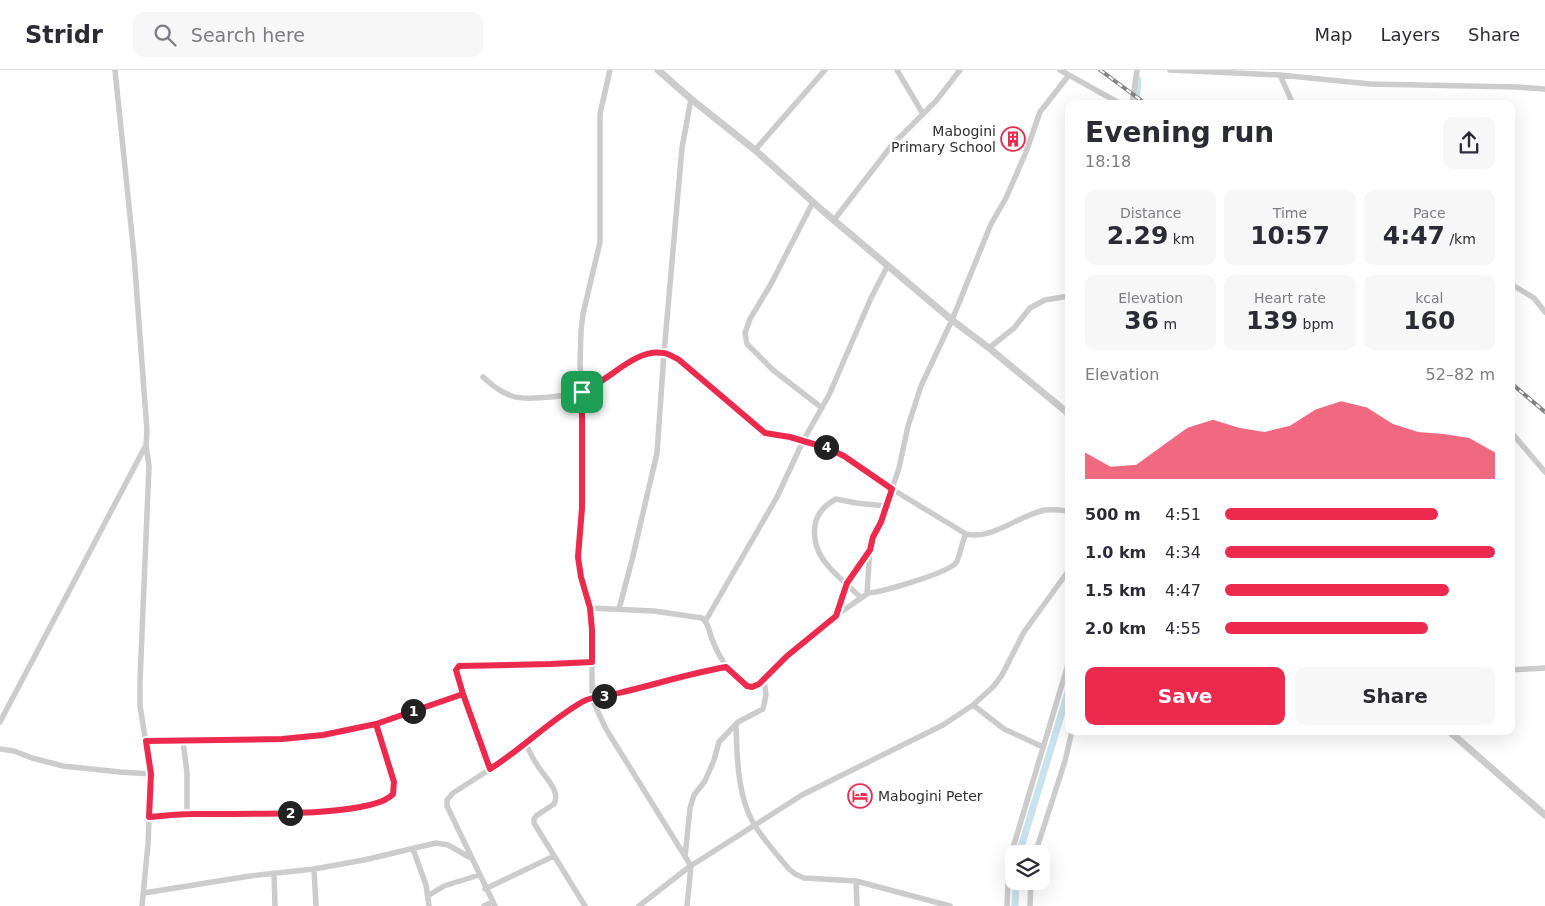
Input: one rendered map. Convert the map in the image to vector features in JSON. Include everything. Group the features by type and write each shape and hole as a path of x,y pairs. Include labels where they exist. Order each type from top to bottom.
{"street":[{"path":"115,70 140,324 148,431 146,444 149,480 140,706 151,774 148,844 142,906"},
{"path":"610,70 600,114 600,242 582,323 580,364 582,392 582,508 578,557 581,577 590,608 592,630 592,698 606,729 690,866 686,906"},
{"path":"756,150 825,70"},
{"path":"897,70 923,114"},
{"path":"834,220 892,145 936,101 960,70"},
{"path":"1060,70 1113,100"},
{"path":"1133,100 1137,70"},
{"path":"1170,70 1280,75 1370,84 1545,89"},
{"path":"663,72 691,99 756,150 834,220 952,320 1065,411"},
{"path":"868,593 870,550 873,537 878,529 899,468 908,426 920,386 952,320 991,224 1006,198 1026,152 1040,112 1069,75"},
{"path":"1280,75 1291,100"},
{"path":"619,609 657,453 682,148 691,99"},
{"path":"814,202 771,284 754,311 746,327 745,338 747,344 773,370 822,408"},
{"path":"888,265 871,298 822,408 803,440 777,497 706,620 713,642 726,667 743,683 749,687 759,684 787,656 868,593 878,592 932,575 954,565 958,561 961,543 966,534"},
{"path":"1515,286 1534,298 1545,312"},
{"path":"989,348 1014,328 1030,308 1045,300 1065,297"},
{"path":"483,377 500,391 514,397 533,398 582,392 638,356 664,353 678,359 765,433 803,440 844,456 892,489 966,534 975,535 992,531 1044,510 1065,510"},
{"path":"1515,437 1545,472"},
{"path":"0,722 146,444"},
{"path":"861,598 824,562 818,552 814,533 816,520 825,506 836,499 886,506"},
{"path":"836,616 847,583 870,550"},
{"path":"639,906 690,866 802,795 943,725 973,705 994,687 1002,676 1024,632 1065,576"},
{"path":"590,608 695,616 706,620"},
{"path":"490,769 456,669 461,666 592,662"},
{"path":"484,906 493,904 450,813 447,800 453,793 526,744 550,723 581,702 698,672 726,667"},
{"path":"1515,670 1545,668"},
{"path":"1007,906 1009,861 1065,674"},
{"path":"685,857 690,808 694,796 705,781 719,742 736,724 763,710 766,695 764,680"},
{"path":"146,741 303,738 376,724 463,694"},
{"path":"973,705 1004,729 1043,747"},
{"path":"149,817 187,814 328,812 361,807 390,798 393,794 394,782 376,724"},
{"path":"736,724 739,777 748,813 789,870 804,878 856,881 950,906"},
{"path":"1038,845 1065,761 1071,735"},
{"path":"1454,735 1545,815"},
{"path":"183,741 187,773 187,814"},
{"path":"526,744 553,788 556,801 536,816 534,821 585,906"},
{"path":"0,748 63,766 151,774"},
{"path":"144,893 274,873 314,869 364,860 425,845 442,844 470,857"},
{"path":"413,849 424,877 429,895 429,906"},
{"path":"485,889 554,856"},
{"path":"314,869 316,906"},
{"path":"274,873 275,906"},
{"path":"429,895 444,886 478,875"},
{"path":"856,881 857,906"},
{"path":"1030,906 1031,890"}],"waterway":[{"path":"1136,100 1138,80"},
{"path":"1022,845 1065,702"},
{"path":"1015,906 1016,890"}],"railway":[{"path":"1100,70 1141,100"},
{"path":"1515,386 1545,412"}],"place":[{"name":"Mabogini Primary School","path":"1013,139"},
{"name":"Mabogini Peter","path":"860,796"}],"route":[{"path":"582,392 582,508 578,557 581,577 590,608 592,662 459,666 456,670 463,694 376,724 323,735 282,739 146,741 151,774 149,817 187,814 328,812 361,807 390,798 394,790 394,782 376,724 418,709 463,694 490,769 526,744 550,723 586,700 621,693 698,672 726,667 747,686 752,687 759,684 787,656 836,616 847,583 870,550 873,537 881,522 892,489 844,456 827,448 803,440 765,433 678,359 664,353 638,356 582,392"}]}
